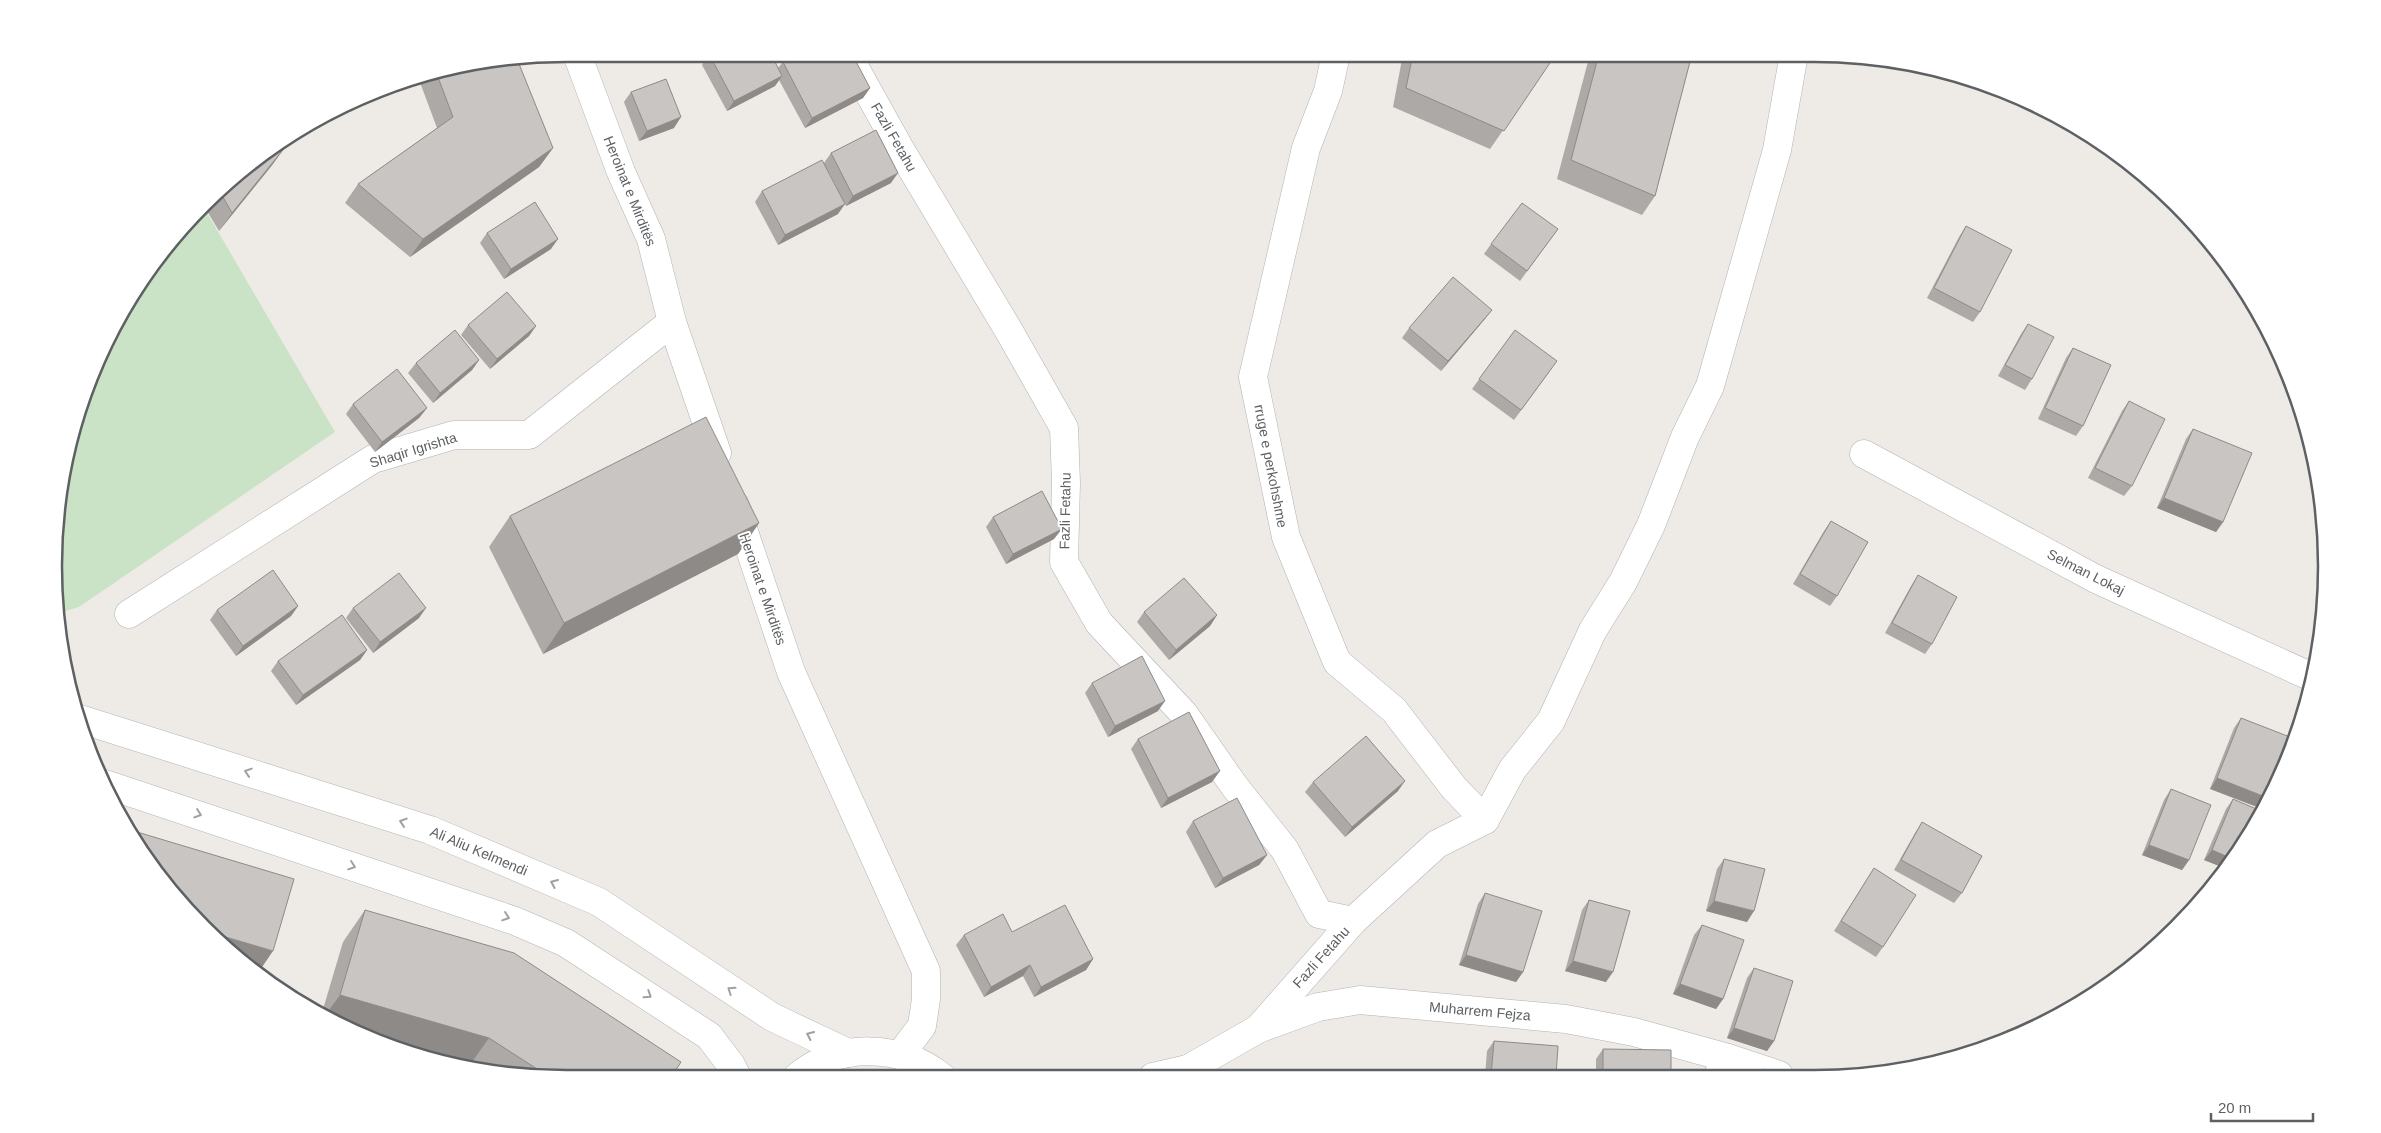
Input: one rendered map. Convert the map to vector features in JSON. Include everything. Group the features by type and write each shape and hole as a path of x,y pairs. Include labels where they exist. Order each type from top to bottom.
{"street":[{"name":"Heroinat e Mirditës","path":"580,62 621,172 651,239 672,322 791,672 926,971 926,999 922,1026 900,1055"},
{"name":"Fazli Fetahu","path":"851,62 900,149 1009,331 1064,428 1066,483 1064,562 1099,623 1184,714 1235,787 1285,850 1319,914 1353,922 1258,1029"},
{"name":"rruge e perkohshme","path":"1334,62 1328,91 1306,148 1253,377 1286,537 1337,662 1394,710 1454,788 1484,820"},
{"path":"1353,922 1436,844 1484,820 1512,770 1551,721 1592,630 1623,582 1651,525 1685,437 1710,386 1777,150 1793,62"},
{"name":"Shaqir Igrishta","path":"129,614 373,459 454,434 529,435 672,322"},
{"name":"Selman Lokaj","path":"1864,454 2096,579 2307,675"},
{"name":"Ali Aliu Kelmendi","path":"87,721 430,830 598,902 772,1017 848,1053"},
{"path":"113,787 516,921 566,942 710,1036 734,1070"},
{"name":"Muharrem Fejza","path":"1188,1070 1258,1029 1318,1007 1360,1000 1566,1018 1634,1032 1723,1066 1747,1070"},
{"path":"809,1070 828,1059 848,1053 879,1052 900,1055 919,1062 931,1070"}],"green space":[{"path":"207,213 335,432 79,607 65,611 62,566 67,501 72,468 89,404 114,344 147,286"}],"building":[{"path":"713,62 775,62 782,76 734,101"},
{"path":"783,62 856,62 870,88 812,118"},
{"path":"1411,62 1551,62 1504,131 1406,88"},
{"path":"1597,62 1690,62 1655,196 1571,160"},
{"path":"520,65 553,148 423,239 358,184 453,117 439,79 468,72"},
{"path":"666,79 681,117 647,131 631,92"},
{"path":"876,130 898,173 853,196 831,153"},
{"path":"284,149 232,213 223,198"},
{"path":"822,160 845,204 785,235 762,191"},
{"path":"535,202 558,239 511,269 487,233"},
{"path":"1522,203 1558,229 1527,271 1491,244"},
{"path":"1966,226 2012,250 1980,312 1934,288"},
{"path":"1453,277 1492,310 1448,361 1409,328"},
{"path":"507,292 536,326 497,359 468,325"},
{"path":"2028,324 2054,337 2032,379 2005,365"},
{"path":"455,330 479,360 440,393 416,363"},
{"path":"1515,330 1557,361 1521,410 1479,379"},
{"path":"2073,348 2111,365 2083,426 2045,408"},
{"path":"397,369 427,408 382,442 353,404"},
{"path":"2129,401 2165,419 2132,486 2095,468"},
{"path":"706,417 759,523 564,623 510,516"},
{"path":"2193,429 2252,453 2223,522 2164,498"},
{"path":"1042,491 1062,529 1013,554 993,517"},
{"path":"1831,521 1868,542 1837,596 1800,574"},
{"path":"273,570 298,606 243,646 217,610"},
{"path":"399,573 426,608 380,642 353,608"},
{"path":"1918,575 1957,597 1932,644 1892,623"},
{"path":"1184,578 1217,615 1176,650 1144,612"},
{"path":"342,615 367,650 303,695 278,661"},
{"path":"1142,656 1165,701 1115,726 1092,683"},
{"path":"1189,712 1220,771 1168,798 1138,739"},
{"path":"2241,718 2289,737 2263,796 2217,778"},
{"path":"1366,736 1405,781 1352,827 1313,782"},
{"path":"2171,789 2211,805 2189,860 2149,845"},
{"path":"1237,798 1267,855 1223,878 1193,821"},
{"path":"2233,799 2256,809 2227,856 2212,850"},
{"path":"1922,822 1982,856 1962,893 1901,860"},
{"path":"138,832 294,879 273,951 225,937 188,899 147,847"},
{"path":"1724,859 1765,869 1754,911 1714,901"},
{"path":"1874,868 1916,895 1883,947 1841,921"},
{"path":"1485,893 1542,911 1523,972 1466,955"},
{"path":"1589,900 1630,911 1613,972 1573,961"},
{"path":"1065,905 1093,959 1041,987 1030,965 991,987 964,935 1003,914 1012,932"},
{"path":"365,910 514,953 681,1062 676,1070 537,1069 489,1038 340,995"},
{"path":"1702,925 1744,940 1723,999 1680,984"},
{"path":"1754,968 1793,981 1774,1041 1734,1028"},
{"path":"1494,1041 1558,1046 1556,1070 1492,1070"},
{"path":"1603,1049 1671,1050 1671,1070 1603,1070"}]}
